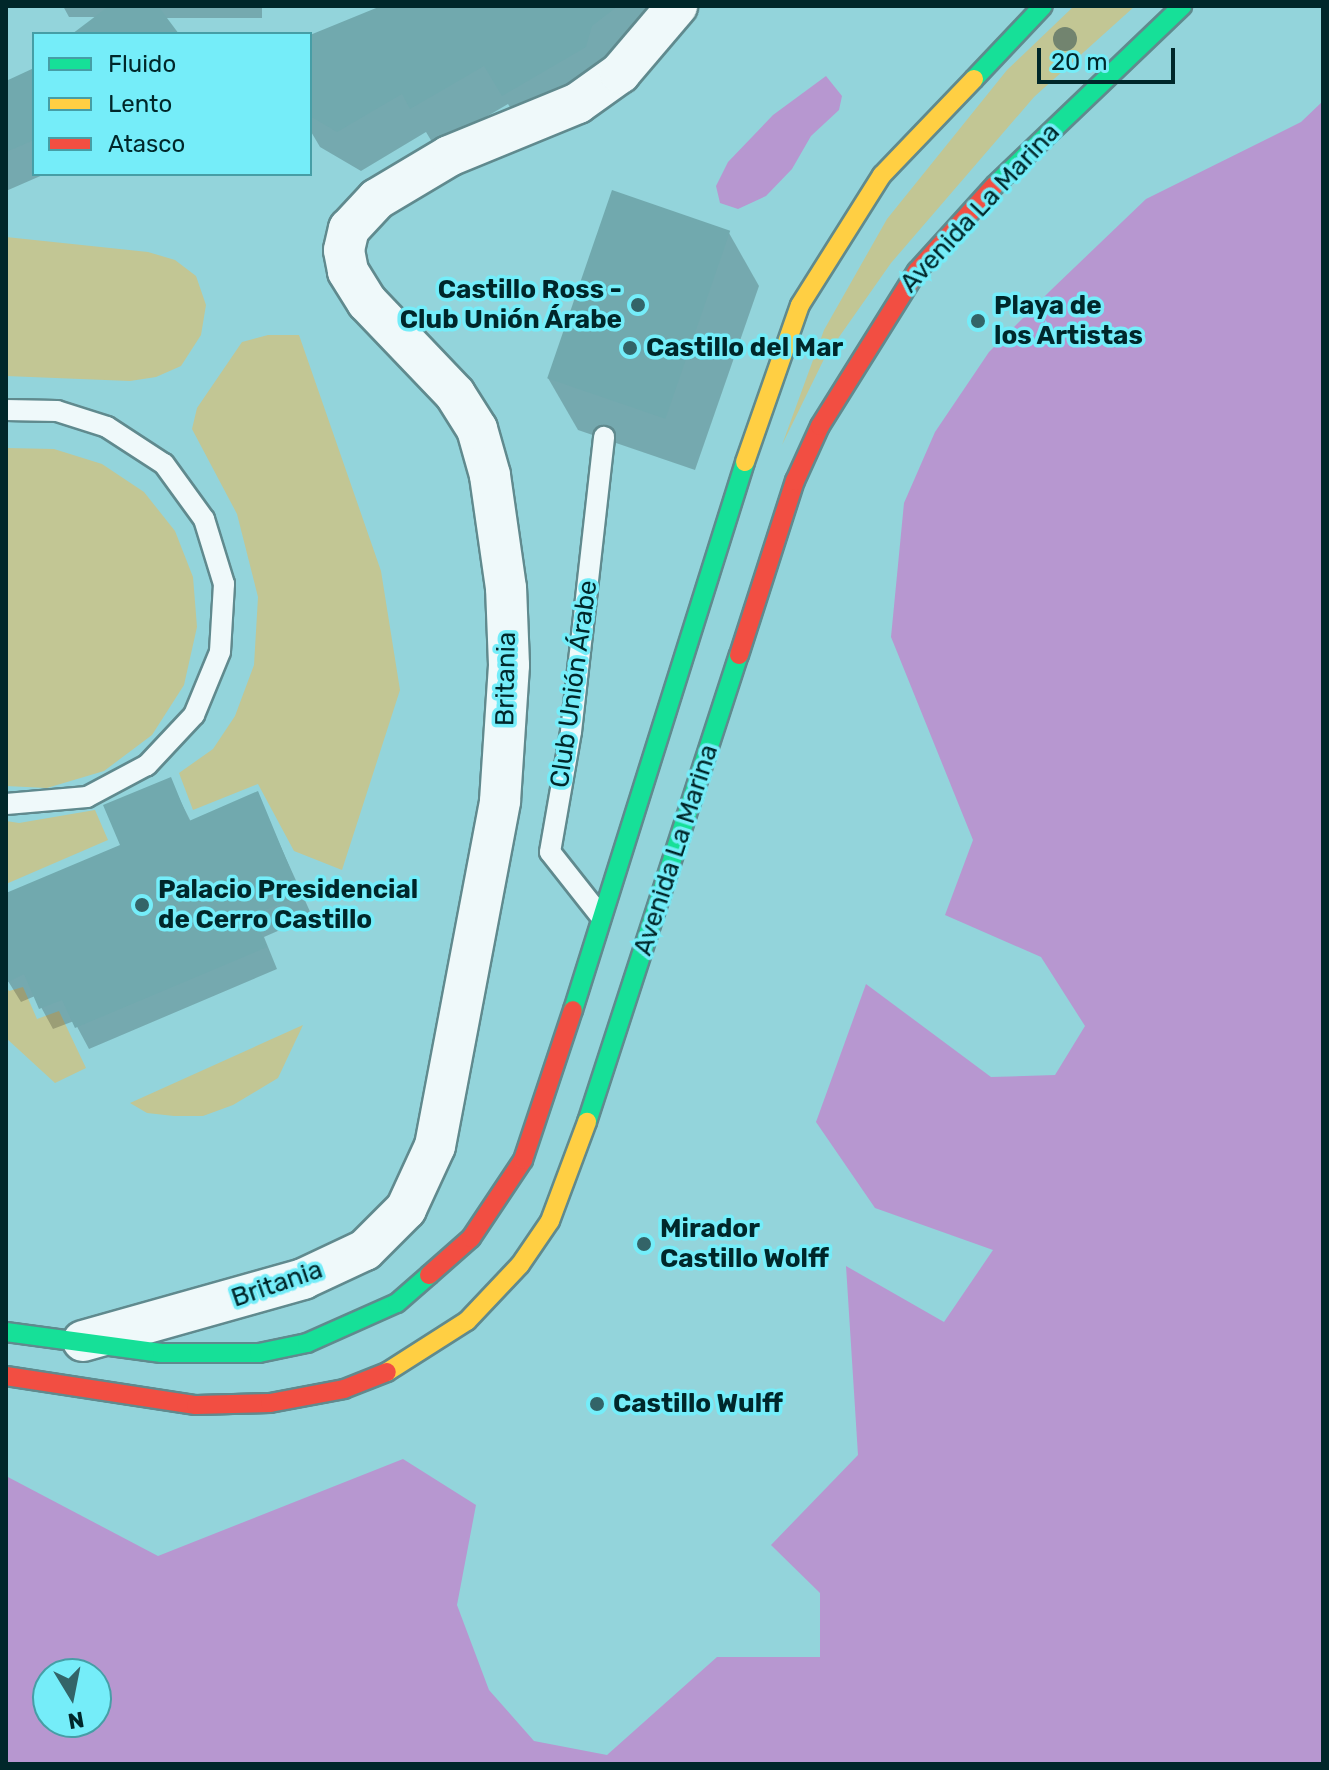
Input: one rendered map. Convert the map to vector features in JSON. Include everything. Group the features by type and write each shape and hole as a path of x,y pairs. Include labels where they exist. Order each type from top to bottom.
{"main road":[{"name":"Avenida La Marina","path":"6,1332 76,1343 211,1357 259,1353 353,1326 436,1273 471,1238 523,1160 779,353 800,305 852,215 882,175 1043,6"},
{"name":"Avenida La Marina","path":"6,1376 196,1405 270,1403 344,1389 396,1369 431,1348 467,1321 520,1265 550,1221 576,1157 795,481 820,426 849,373 917,271 1011,168 1182,6"}],"street":[{"name":"Britania","path":"76,1343 303,1279 365,1250 406,1209 435,1146 500,801 509,665 506,588 490,475 477,429 455,394 367,302 348,271 344,250 349,229 377,199 449,156 553,118 578,103 620,73 677,6"}],"lane":[{"path":"6,410 57,411 107,427 164,464 204,519 224,584 220,652 194,715 147,765 87,797 6,804"},
{"name":"Club Unión Árabe","path":"599,914 550,852 571,732 604,437"}],"green space":[{"path":"1074,6 1135,6 1034,97 891,263 825,357 782,445 824,330 887,219 1007,70"},
{"path":"6,237 148,252 175,260 196,276 206,305 201,335 181,366 156,377 130,381 6,376"},
{"path":"268,335 299,335 381,571 400,690 342,870 294,851 258,784 193,810 179,773 213,749 235,716 254,665 258,597 237,514 192,429 197,408 242,342"},
{"path":"6,448 54,449 102,464 144,492 175,531 193,577 197,627 184,685 152,735 104,771 47,788 6,786"},
{"path":"95,810 108,840 6,884 6,821 19,823"},
{"path":"6,986 9,991 23,987 37,1019 59,1011 86,1068 55,1083 6,1038"},
{"path":"303,1025 278,1078 233,1105 203,1116 174,1116 147,1113 130,1103"}],"shaded area":[{"path":"826,76 842,96 839,110 811,136 792,169 766,196 738,209 720,203 716,186 728,162 773,115"},
{"path":"1323,101 1323,1764 6,1764 6,1476 158,1556 403,1459 476,1505 457,1605 489,1690 534,1741 607,1755 717,1657 820,1657 820,1593 771,1545 858,1455 846,1266 944,1322 993,1250 875,1208 816,1122 866,984 991,1077 1055,1075 1085,1026 1041,957 945,915 973,840 891,637 904,503 935,432 989,352 1146,199 1301,122"}],"building":[{"path":"109,6 158,6 178,32 75,32"},
{"path":"381,6 618,6 592,26 586,47 502,96 484,66 410,109 402,94 337,132 312,117 312,34"},
{"path":"32,69 32,141 6,152 6,81"},
{"name":"Castillo Ross - Club Unión Árabe","path":"612,190 730,231 665,419 547,378"},
{"name":"Palacio Presidencial de Cerro Castillo","path":"171,777 189,821 258,791 301,895 253,915 267,947 75,1028 62,1000 39,1009 24,974 6,983 6,893 120,845 103,805"}],"traffic: fast":[{"path":"974,79 1043,6"},
{"path":"995,185 1182,6"},
{"path":"573,1010 745,462"},
{"path":"587,1122 739,655"},
{"path":"6,1332 162,1353 259,1353 307,1343 397,1303 429,1275"}],"traffic: slow":[{"path":"745,462 800,305 882,175 974,79"},
{"path":"387,1372 467,1321 520,1265 550,1221 587,1122"}],"traffic: jam":[{"path":"739,655 795,481 820,426 917,271 995,185"},
{"path":"429,1275 471,1238 523,1160 573,1010"},
{"path":"6,1376 196,1405 270,1403 344,1389 387,1372"}],"place":[{"name":"Castillo Ross - Club Unión Árabe","path":"638,305"},
{"name":"Playa de los Artistas","path":"978,321"},
{"name":"Castillo del Mar","path":"630,348"},
{"name":"Palacio Presidencial de Cerro Castillo","path":"142,905"},
{"name":"Mirador Castillo Wolff","path":"644,1244"},
{"name":"Castillo Wulff","path":"597,1404"}]}
